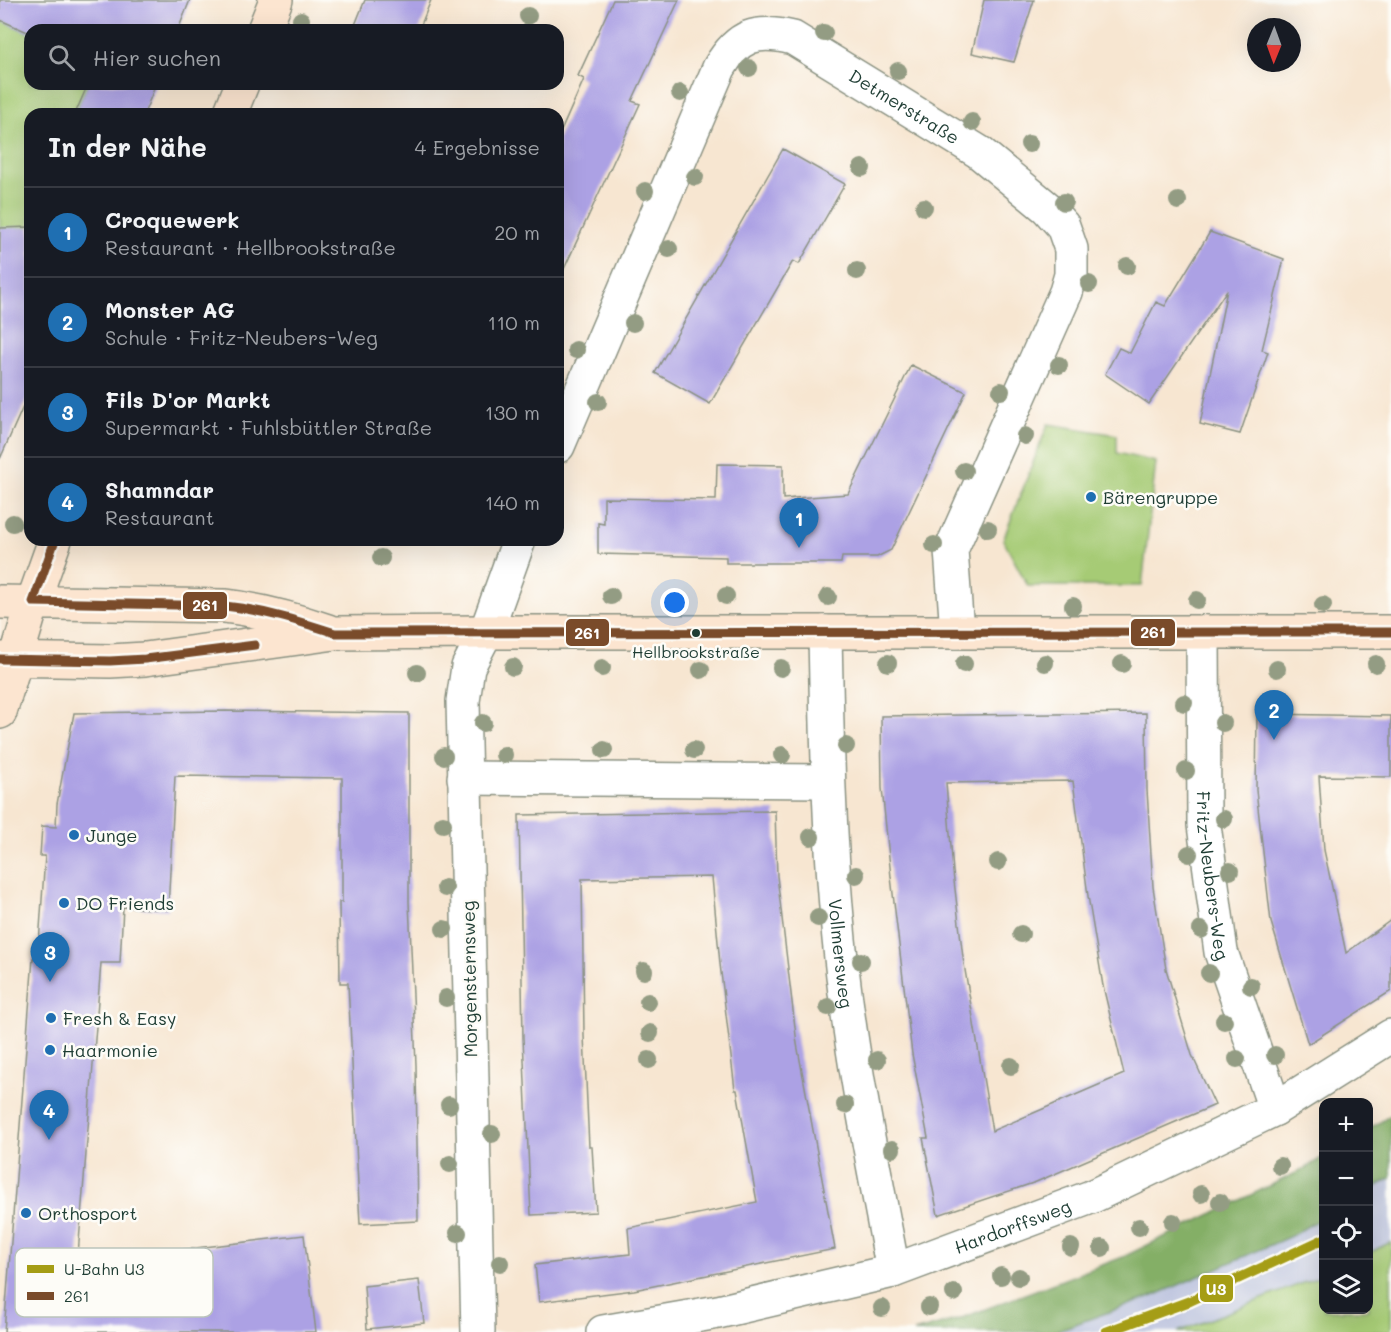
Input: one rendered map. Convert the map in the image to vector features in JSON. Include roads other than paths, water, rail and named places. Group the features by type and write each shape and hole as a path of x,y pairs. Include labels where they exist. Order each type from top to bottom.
{"street":[{"path":"266,24 276,0"},
{"name":"Detmerstraße","path":"564,432 726,55 737,43 750,35 782,35 793,38 979,152 1047,208 1062,226 1071,249 1071,275 1066,292 951,550 957,632"},
{"path":"233,108 240,90"},
{"path":"0,712 8,659 33,602 53,546"},
{"path":"486,632 517,546"},
{"path":"0,602 225,606 285,616 335,633"},
{"name":"Morgensternsweg","path":"478,1332 463,701 468,667 486,632"},
{"name":"Vollmersweg","path":"825,632 828,781 844,981 855,1061 893,1271"},
{"name":"Fritz-Neubers-Weg","path":"1203,632 1204,825 1221,952 1275,1109"},
{"path":"8,659 110,661 145,659 335,633 1391,632"},
{"path":"464,778 828,781"},
{"name":"Hardorffsweg","path":"603,1332 718,1312 893,1271 1091,1197 1275,1109 1391,1036"}],"metro line":[{"name":"U3","path":"1106,1332 1190,1301 1319,1241"}],"place":[{"name":"Bärengruppe","path":"1091,497"},
{"name":"Croquewerk","path":"799,548"},
{"name":"Hellbrookstraße","path":"696,633"},
{"name":"Monster AG","path":"1274,740"},
{"name":"Junge","path":"74,835"},
{"name":"DO Friends","path":"64,903"},
{"name":"Fils D'or Markt","path":"50,982"},
{"name":"Fresh & Easy","path":"51,1018"},
{"name":"Haarmonie","path":"50,1050"},
{"name":"Shamndar","path":"49,1140"},
{"name":"Orthosport","path":"26,1213"}]}
